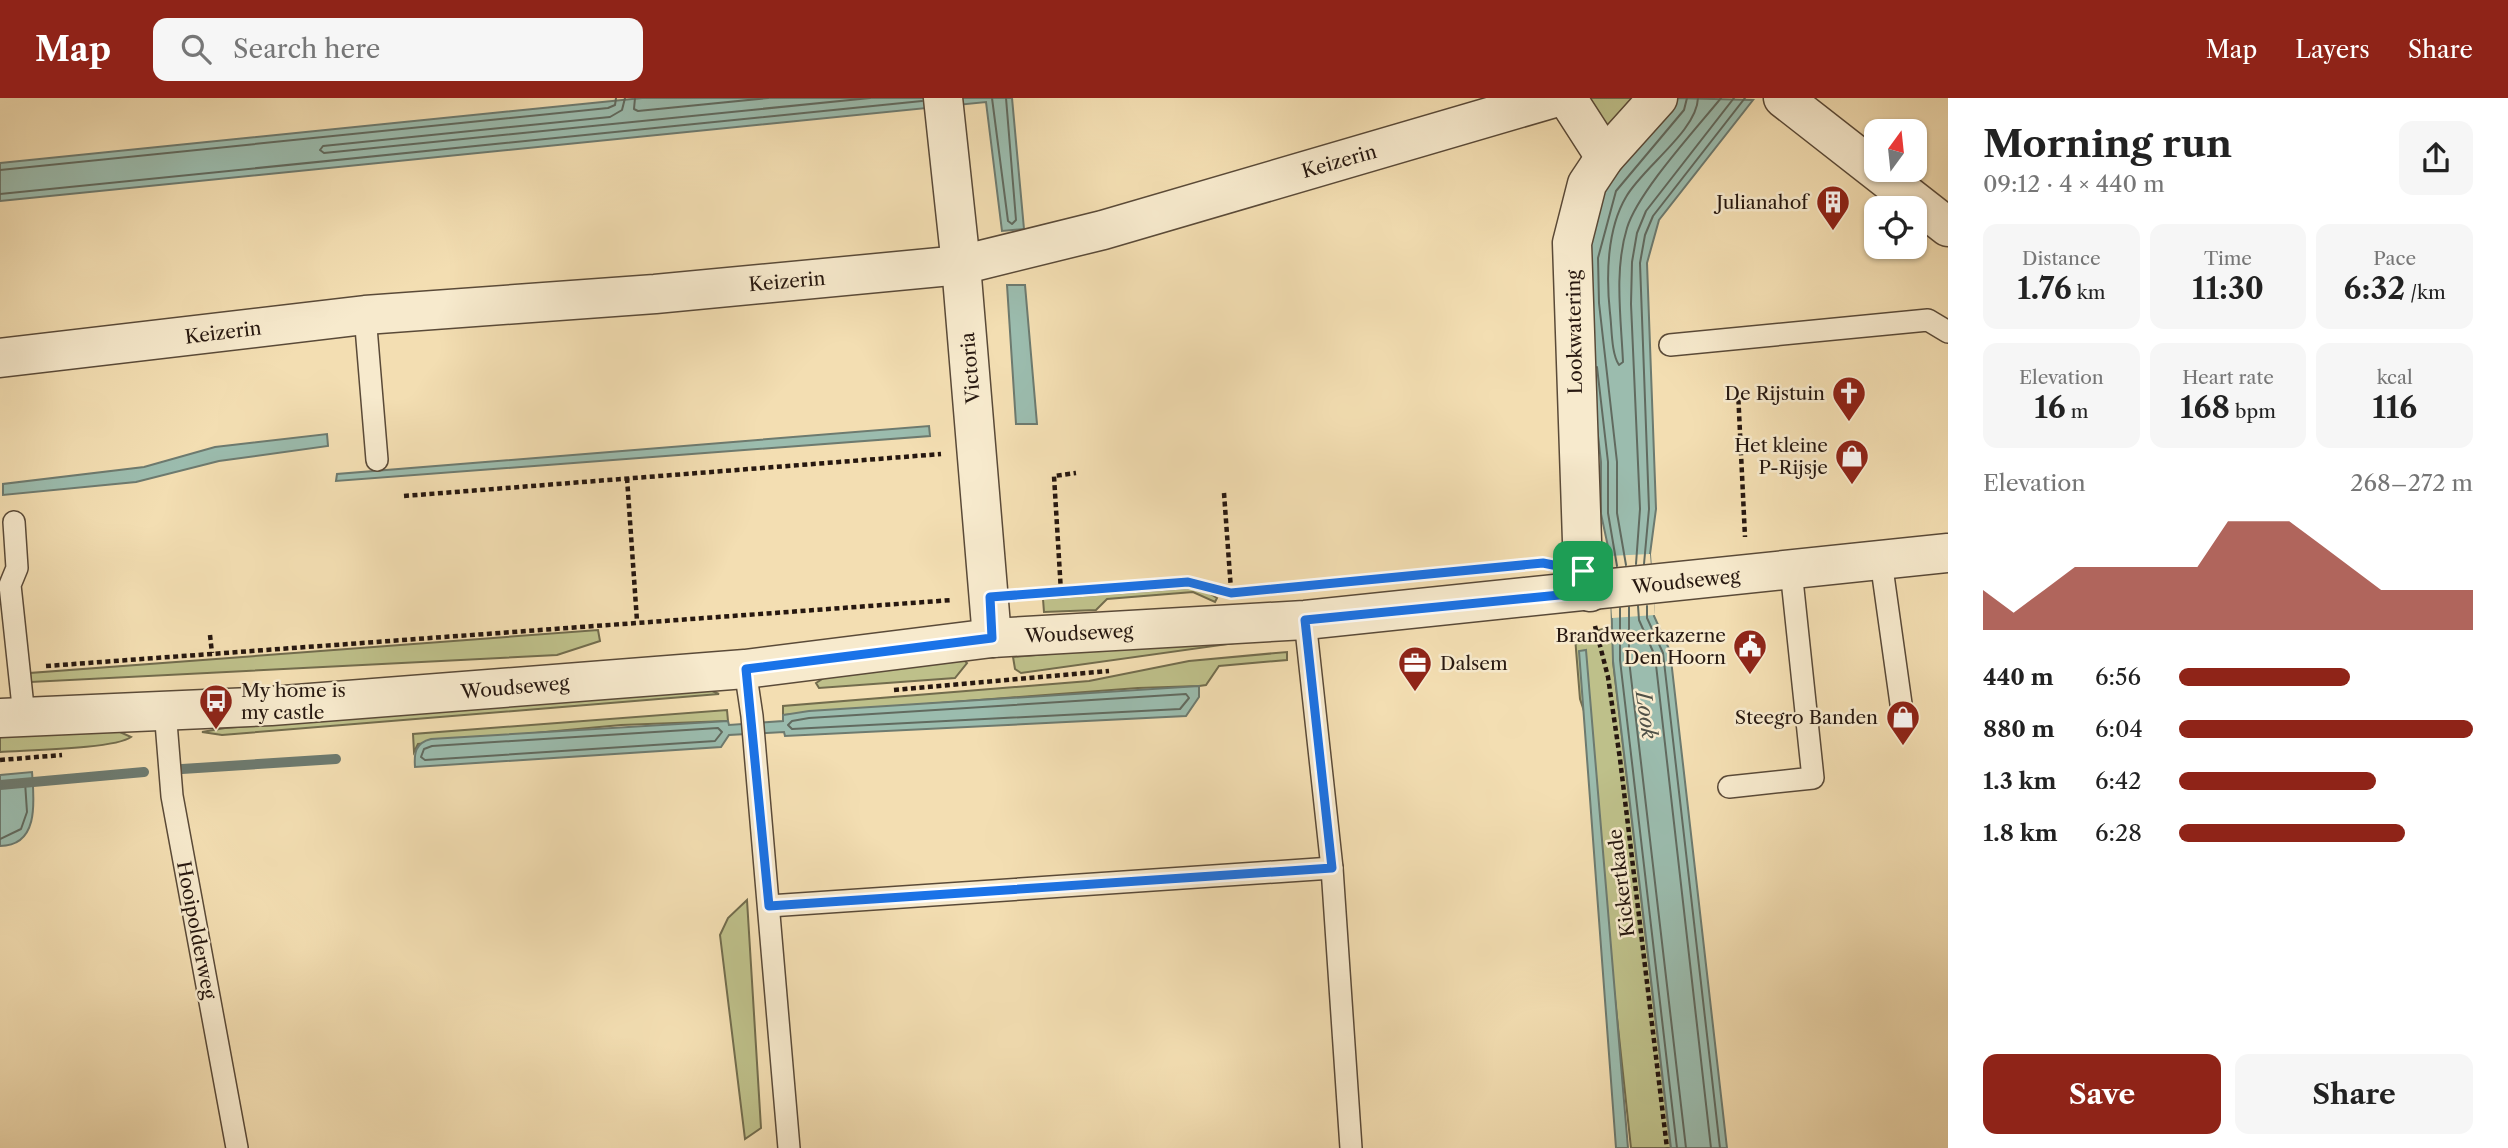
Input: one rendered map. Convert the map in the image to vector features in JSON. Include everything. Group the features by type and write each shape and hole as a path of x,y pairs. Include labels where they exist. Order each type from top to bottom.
{"street":[{"name":"Keizerin","path":"0,358 365,315 655,294 961,265 1103,230 1554,98"},
{"path":"1567,98 1605,157"},
{"name":"Lookwatering","path":"1598,600 1583,571 1572,243 1587,184 1605,157 1658,98"},
{"path":"1783,98 1948,227"},
{"name":"Victoria","path":"944,110 961,265 992,638"},
{"name":"Woudseweg","path":"12,717 271,706 746,669 992,638 1598,600 1653,584 1948,552"}],"lane":[{"path":"365,315 377,460"},
{"path":"1670,345 1928,320 1948,332"},
{"path":"12,717 18,668 10,585 17,568 14,522"},
{"path":"1881,561 1903,718"},
{"path":"1729,787 1813,778 1791,570"},
{"path":"1305,620 1332,868 1351,1148"},
{"path":"746,669 789,1148"},
{"name":"Hooipolderweg","path":"165,710 172,796 237,1148"},
{"path":"769,906 1332,868"}],"path":[{"path":"1738,391 1745,543"},
{"path":"404,496 977,452"},
{"path":"1061,592 1054,476 1076,473"},
{"path":"627,478 637,621"},
{"path":"1221,591 1231,593 1224,493"},
{"path":"18,668 1188,582 1210,588"},
{"name":"Kickertkade","path":"1598,600 1667,1148"},
{"path":"210,635 212,653"}],"green space":[{"path":"1584,98 1641,98 1604,135"},
{"path":"1189,588 1204,590 1217,598 1215,602 1193,592 1107,599 1096,610 1044,612 1043,599"},
{"path":"1613,626 1613,661 1671,1148 1631,1148 1584,711 1580,699 1575,637"},
{"path":"598,630 600,641 557,655 31,682 30,673"},
{"path":"1263,635 1264,639 1021,673 1015,669 1013,657"},
{"path":"1287,652 1287,660 1219,666 1206,685 1199,686 1138,688 783,715 783,706 1089,681 1189,661"},
{"path":"964,660 967,663 955,678 819,688 816,683 827,676"},
{"path":"710,690 719,694 222,735 202,732 225,728"},
{"path":"727,710 728,721 621,725 418,744 414,752 413,734"},
{"path":"109,727 131,737 107,744 0,752 0,736"},
{"path":"747,900 761,1128 745,1139 720,935 728,918"}],"water":[{"path":"642,98 1012,98 1024,229 1002,231 986,102 0,201 0,163"},
{"name":"Look","path":"1674,98 1753,100 1659,220 1647,263 1656,509 1650,554 1654,616 1670,651 1727,1148 1671,1148 1613,661 1610,556 1601,514 1601,462 1583,304 1582,256 1602,183"},
{"path":"1007,285 1025,285 1037,424 1016,424"},
{"path":"929,426 930,436 336,481 337,474"},
{"path":"327,434 328,446 219,461 136,482 3,495 3,484 144,467 215,447"},
{"path":"1586,650 1628,1148 1616,1148 1579,651"},
{"path":"1199,686 1199,697 1186,716 785,736 784,732 729,735 721,747 415,767 417,749 431,739 728,721 729,725 783,721 783,715 809,711"},
{"path":"32,772 33,807 28,830 13,844 0,846 0,775"}],"pier":[{"path":"1650,554 1655,615 1612,618 1608,556"}],"waterway":[{"path":"182,769 336,759"},
{"path":"0,785 144,772"}],"place":[{"name":"Julianahof","path":"1833,232"},
{"name":"De Rijstuin","path":"1849,423"},
{"name":"Het kleine P-Rijsje","path":"1852,486"},
{"name":"Brandweerkazerne Den Hoorn","path":"1750,676"},
{"name":"Dalsem","path":"1415,693"},
{"name":"My home is my castle","path":"216,731"},
{"name":"Steegro Banden","path":"1903,747"}],"route":[{"path":"1543,563 1583,571 1590,592 1305,620 1306,652 1332,868 769,906 746,669 992,638 990,597 1188,582 1231,593 1543,563"}]}
